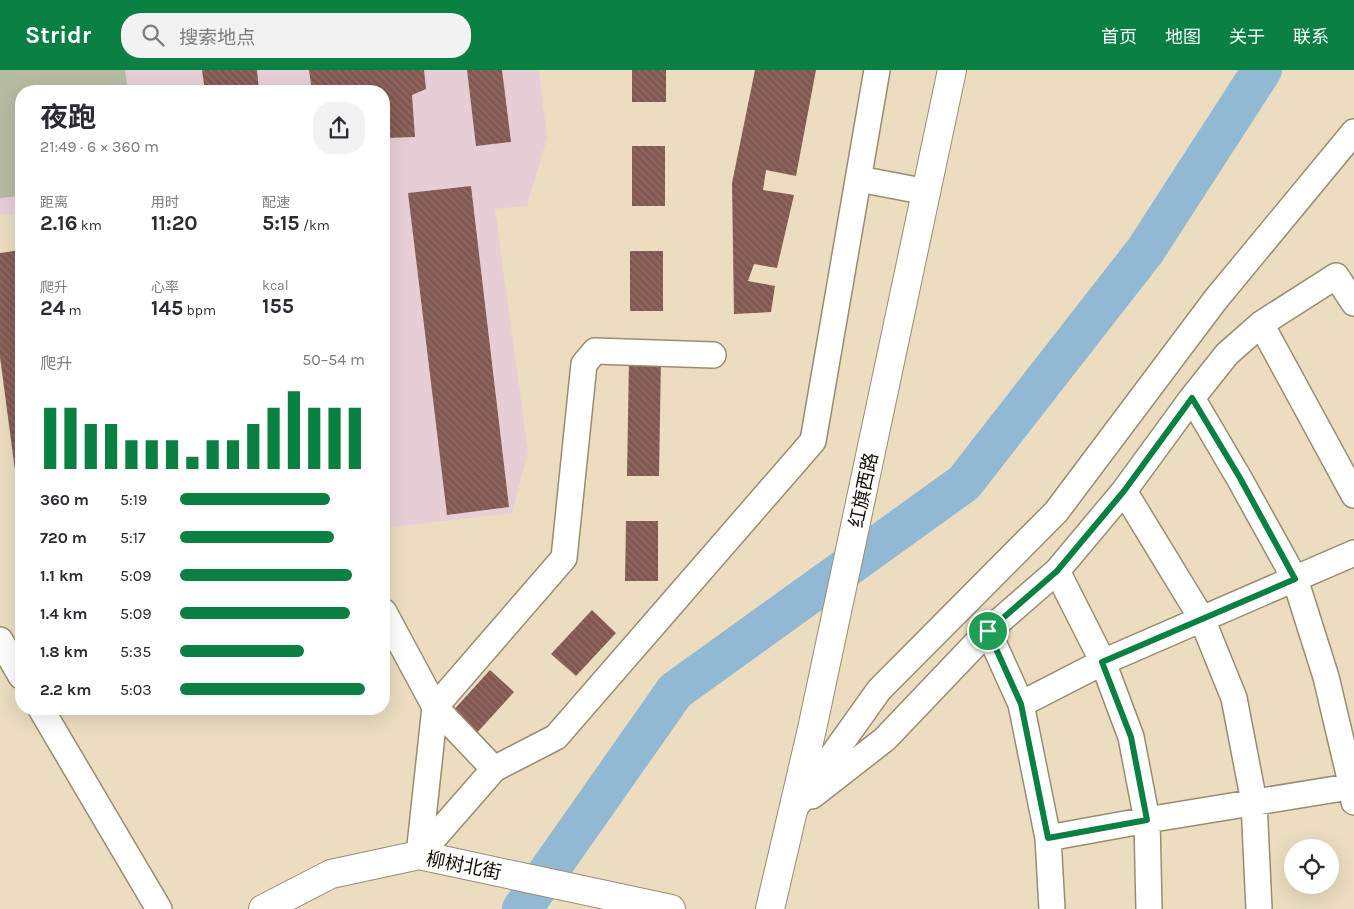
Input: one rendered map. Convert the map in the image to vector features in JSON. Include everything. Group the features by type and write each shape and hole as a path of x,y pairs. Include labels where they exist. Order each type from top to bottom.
{"main road":[{"name":"红旗西路","path":"770,909 812,729 952,70"},
{"name":"柳树北街","path":"263,909 332,874 419,855 671,909"}],"street":[{"path":"419,855 494,769 556,736 813,441 877,70"},
{"path":"793,810 879,690 1056,512 1216,299 1354,132"},
{"path":"858,179 927,192"},
{"path":"793,810 885,739 988,631 1057,571 1124,491 1192,398 1227,354 1261,324 1336,276 1354,303"},
{"path":"1261,324 1354,495"},
{"path":"419,855 435,707 564,558 584,364 595,350 713,355"},
{"path":"1048,838 1254,802 1353,792 1326,677 1295,579 1240,478 1192,398"},
{"path":"1124,491 1202,619 1234,698 1254,802 1259,909"},
{"path":"1021,704 1102,662 1354,553"},
{"path":"1057,571 1102,662 1131,737 1147,820 1149,909"},
{"path":"390,623 435,707 494,769"},
{"path":"988,631 1021,704 1048,838 1052,909"},
{"path":"0,640 15,666"},
{"path":"44,715 159,909"}],"shaded area":[{"path":"0,70 539,70 547,138 527,206 495,209 528,452 512,513 390,527 390,85 15,85 15,214 0,215"}],"green space":[{"path":"0,70 125,70 127,85 15,85 15,197 0,198"}],"building":[{"path":"202,70 257,70 258,85 204,85"},
{"path":"309,70 424,70 426,89 412,95 415,137 390,138 390,85 311,85"},
{"path":"467,70 502,70 511,142 476,146"},
{"path":"632,70 666,70 666,102 632,102"},
{"path":"755,70 816,70 796,176 766,170 763,190 794,195 777,268 754,264 748,281 775,286 771,312 734,314 732,183"},
{"path":"632,146 665,146 665,206 632,206"},
{"path":"471,186 509,507 447,515 408,193"},
{"path":"15,251 15,470 0,357 0,253"},
{"path":"630,251 663,251 663,311 630,311"},
{"path":"629,357 661,358 659,476 627,476"},
{"path":"626,521 658,521 658,581 625,581"},
{"path":"592,610 616,633 576,676 551,654"},
{"path":"490,670 514,692 474,736 450,714"}],"waterway":[{"path":"522,909 675,691 964,483 1145,251 1262,70"}],"route":[{"path":"1192,398 1240,478 1295,579 1102,662 1131,737 1147,820 1048,838 1021,704 988,631 1057,571 1124,491 1192,398"}]}
